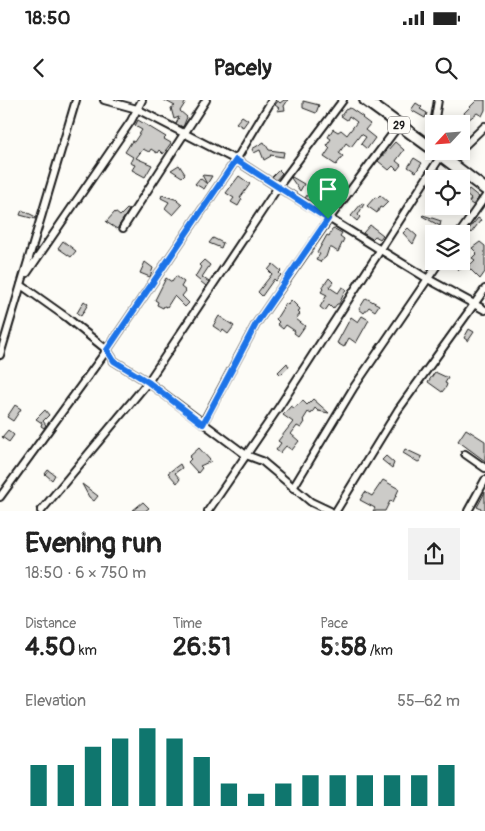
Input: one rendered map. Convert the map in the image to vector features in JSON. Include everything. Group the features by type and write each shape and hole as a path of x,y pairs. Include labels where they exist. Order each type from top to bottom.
{"main road":[{"name":"29","path":"365,100 425,144"},
{"name":"29","path":"447,160 485,189"}],"street":[{"path":"0,353 76,100"},
{"path":"104,100 137,109 236,160 328,219 428,279 485,310"},
{"path":"22,282 131,121 142,100"},
{"path":"123,228 206,100"},
{"path":"0,497 107,350 236,160 272,100"},
{"path":"41,511 148,382 278,187 343,100"},
{"path":"436,115 438,100"},
{"path":"203,424 256,324 328,219 399,125"},
{"path":"470,140 485,126"},
{"path":"208,511 380,250 434,160"},
{"path":"466,225 485,198"},
{"path":"293,488 354,387 434,270"},
{"path":"22,282 107,350 114,361 148,382 246,455 262,461 311,502 330,511"},
{"path":"336,511 398,410 485,289"},
{"path":"464,454 485,468"},
{"path":"468,511 485,480"}],"building":[{"path":"164,100 187,100 180,111 187,117 183,127 176,124 179,117 174,119 171,108 175,106"},
{"path":"288,100 284,106 285,110 277,111 279,108 275,105 278,101 280,103"},
{"path":"477,100 485,100 485,110 482,116 477,113 470,118 470,115 465,115 464,113"},
{"path":"303,101 319,105 316,113 303,108"},
{"path":"416,103 422,107 420,109 427,113 425,118 411,110"},
{"path":"350,108 370,124 365,130 375,138 367,149 361,144 366,137 361,134 351,147 346,143 339,153 343,156 336,165 324,157 330,148 327,145 331,139 328,137 333,129 338,132 341,130 347,135 357,122 349,116 347,120 341,116 345,110"},
{"path":"242,116 248,120 243,127 236,123"},
{"path":"138,120 166,137 164,139 171,143 163,154 159,150 157,153 151,149 149,152 143,149 136,158 152,165 145,177 132,170 135,165 130,163 133,157 125,152 142,130 135,126"},
{"path":"264,142 269,150 284,152 283,157 270,155 264,160 260,150 254,153 252,149"},
{"path":"395,142 404,150 396,161 401,165 397,170 393,166 389,170 378,161"},
{"path":"414,158 422,163 416,172 408,167"},
{"path":"179,165 185,174 182,177 171,170"},
{"path":"279,170 282,173 276,180 272,177"},
{"path":"202,175 212,176 204,189 195,184 200,178 207,184"},
{"path":"239,176 250,184 240,198 242,199 238,206 231,202 234,198 226,193"},
{"path":"291,178 304,184 300,191"},
{"path":"313,187 318,191 312,198 322,202 320,207 305,198"},
{"path":"470,190 479,197 473,205 470,203"},
{"path":"162,195 178,200 182,205 173,215 165,208 169,202 161,198"},
{"path":"380,195 388,202 382,208 380,207 377,213 367,206 375,197 377,198"},
{"path":"362,203 364,204 357,221 351,216"},
{"path":"127,209 129,210 117,229 106,222 115,212 120,216"},
{"path":"22,210 36,217 35,219 20,215"},
{"path":"422,216 441,221 440,225 438,225"},
{"path":"478,218 481,220 471,233 470,228"},
{"path":"370,225 383,235 380,239 375,236 372,239 363,233"},
{"path":"333,228 342,233 340,236 344,239 338,252 329,248 326,257 320,262 316,260 320,254 317,253"},
{"path":"408,228 417,236 413,244 403,233"},
{"path":"213,238 223,243 221,248 209,243"},
{"path":"63,241 76,251 71,257 58,248"},
{"path":"480,242 485,246 485,272 480,279 470,269 470,265 475,260 472,258 477,253 472,248"},
{"path":"204,260 210,265 202,277 209,282 206,286 195,277 201,267 199,265"},
{"path":"145,262 153,268 150,277 140,273"},
{"path":"273,264 281,271 279,273 281,275 276,281 274,279 262,296 258,292 272,274 268,270"},
{"path":"176,276 184,282 181,287 186,291 182,296 189,303 185,307 174,296 167,307 164,306 163,308 157,305 158,302 155,300 166,278 172,282"},
{"path":"329,278 333,282 329,287 338,293 342,287 346,289 339,304 333,309 329,305 325,311 320,307 327,295 321,292"},
{"path":"366,298 379,305 375,311 369,307 364,313 359,309"},
{"path":"291,300 300,309 298,312 300,314 296,319 305,326 298,336 294,333 295,331 286,325 283,329 277,324 279,322 276,319 286,303 288,305"},
{"path":"84,301 88,304 81,316 77,313"},
{"path":"219,316 234,326 228,334 213,326"},
{"path":"362,316 369,320 356,343 349,338 344,347 337,343 351,317 358,322"},
{"path":"469,329 474,332 468,341 464,338"},
{"path":"287,363 289,367 281,375 278,372"},
{"path":"435,372 448,378 445,383 447,384 446,387 442,392 428,382"},
{"path":"313,399 329,413 318,411 315,408 311,414 308,412 301,428 297,426 291,434 299,441 292,450 286,446 280,453 276,450 281,443 278,441 293,422 283,415 291,406 294,408 303,401 307,405"},
{"path":"15,405 21,409 13,421 7,417"},
{"path":"45,410 49,415 43,421 46,425 44,428 41,426 42,423 36,419"},
{"path":"466,429 485,441 485,461 458,441"},
{"path":"8,430 14,435 9,442 2,437"},
{"path":"199,448 211,461 200,466 202,468 198,473 188,462 191,459 189,457"},
{"path":"405,449 422,457 420,461 418,462 403,453"},
{"path":"386,456 394,463 392,468 382,460"},
{"path":"180,464 182,468 175,473 180,479 177,483 168,473"},
{"path":"48,470 55,475 52,480 45,474"},
{"path":"383,480 399,489 393,502 390,501 385,511 373,511 375,508 360,500 365,492 372,496"},
{"path":"82,484 98,496 94,501 89,497"},
{"path":"485,492 485,511 477,507"},
{"path":"143,502 149,508 145,511 132,511"}],"route":[{"path":"236,160 328,219 256,324 203,424 148,382 114,361 107,350 236,160"}]}
